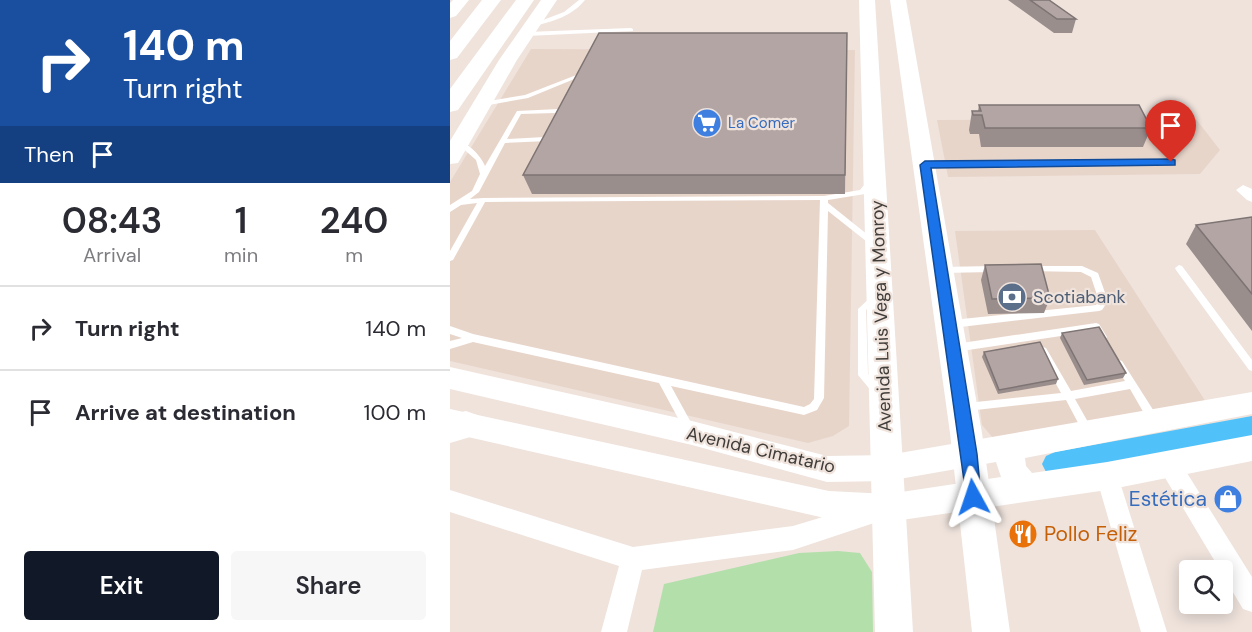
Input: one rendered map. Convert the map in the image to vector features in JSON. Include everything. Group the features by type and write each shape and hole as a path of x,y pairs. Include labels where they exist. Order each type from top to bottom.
{"highway":[{"path":"450,54 492,0"},
{"path":"450,105 525,0"}],"main road":[{"path":"450,13 461,0"},
{"path":"455,151 508,60 549,0"},
{"name":"Avenida Luis Vega y Monroy","path":"867,0 894,632"},
{"path":"898,0 969,454 991,632"}],"street":[{"name":"Avenida Cimatario","path":"450,376 692,433 827,469 888,468 1252,403"},
{"path":"455,425 829,505 888,508"},
{"path":"1014,446 1011,452 1011,468 1020,483 1028,489"},
{"path":"450,501 633,559 793,538 888,508 1107,476 1252,448"},
{"path":"1169,464 1252,600"},
{"path":"1107,476 1154,632"},
{"path":"614,632 633,559"}],"lane":[{"path":"530,30 557,18 582,0"},
{"path":"530,30 631,30"},
{"path":"483,104 526,97 589,72"},
{"path":"450,209 476,192 484,174 502,141 519,112 559,111 548,139 502,141"},
{"path":"455,151 479,159 484,174"},
{"path":"925,165 1171,162"},
{"path":"458,203 483,200 824,201 862,192 875,178"},
{"path":"450,258 483,200"},
{"path":"824,201 878,246"},
{"path":"454,331 473,338 804,411 817,403 824,201"},
{"path":"1179,268 1252,367"},
{"path":"941,270 1003,269"},
{"path":"949,324 1099,308 1104,301 1095,275 1082,269 1026,269"},
{"path":"953,348 1096,327 1108,346"},
{"path":"1035,336 1089,432"},
{"path":"450,345 473,338"},
{"path":"1114,356 1154,421"},
{"path":"658,379 692,433"},
{"path":"962,407 1068,396 1132,384"}],"shaded area":[{"path":"531,49 855,50 849,426 833,436 808,443 450,361 450,182"},
{"path":"1196,119 1220,150 1200,174 948,177 937,120"},
{"path":"1095,230 1206,402 993,438 982,425 955,231"}],"green space":[{"path":"838,551 860,553 872,572 873,632 653,632 664,584 799,553"}],"building":[{"path":"1030,0 1049,0 1076,19 1057,19"},
{"name":"La Comer","path":"599,33 847,33 845,175 523,175"},
{"path":"979,105 1139,105 1151,128 985,128 982,115 973,115 972,111 981,111"},
{"path":"1252,217 1252,294 1196,225"},
{"path":"1041,264 1050,298 992,299 985,265"},
{"path":"1099,327 1126,373 1087,380 1062,333"},
{"path":"1040,342 1058,379 999,390 984,352"}],"waterway":[{"path":"1055,464 1252,427"}],"place":[{"name":"La Comer","path":"707,123"},
{"name":"Scotiabank","path":"1012,297"},
{"name":"Estética","path":"1228,499"},
{"name":"Pollo Feliz","path":"1023,534"}],"route":[{"path":"973,497 969,454 925,165 1171,162"}]}
